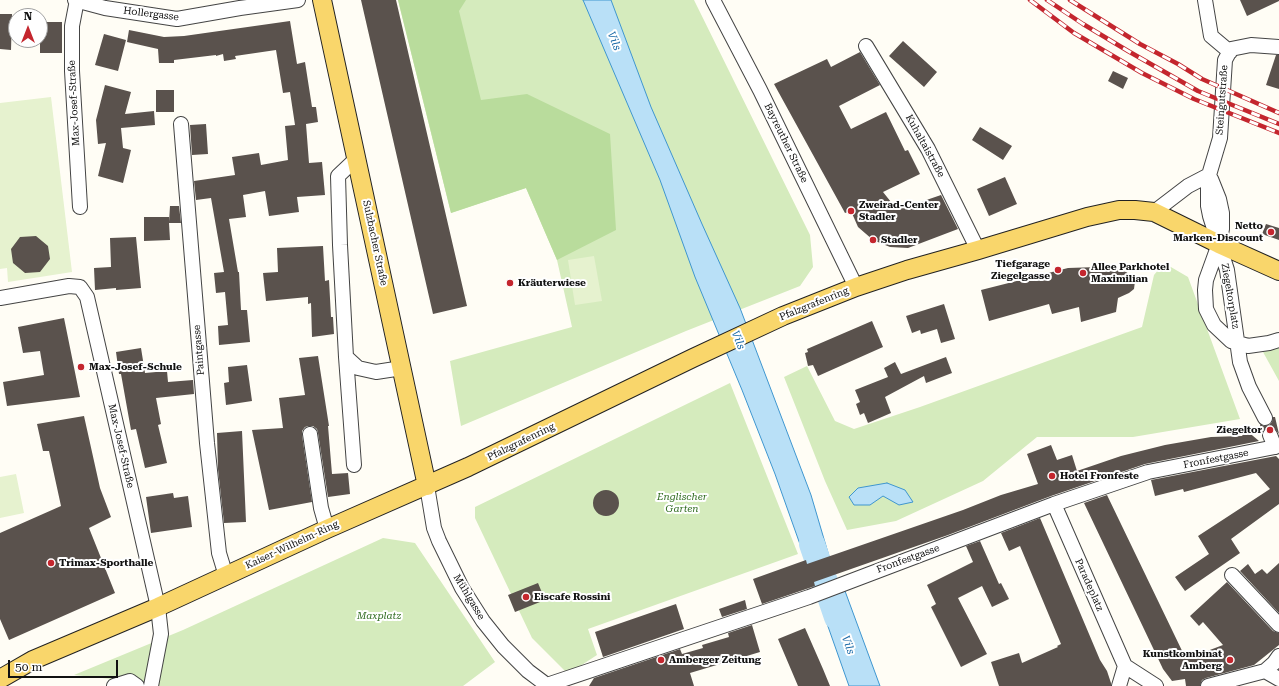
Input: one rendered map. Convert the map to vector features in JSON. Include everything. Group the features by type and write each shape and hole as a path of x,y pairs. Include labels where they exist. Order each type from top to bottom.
{"main road":[{"name":"Sulzbacher Straße","path":"322,0 427,486"},
{"name":"Pfalzgrafenring","path":"427,486 783,316 856,287 907,270 1088,217 1119,210 1154,212 1279,271"},
{"name":"Kaiser-Wilhelm-Ring","path":"0,679 33,660 158,607 327,529 427,486"}],"street":[{"name":"Hollergasse","path":"76,0 105,8 177,19 238,4 298,0"},
{"name":"Max-Josef-Straße","path":"76,0 72,26 72,71 80,207"},
{"name":"Bayreuther Straße","path":"713,0 760,90 856,287"},
{"path":"1204,0 1211,36 1230,52"},
{"name":"Steingutstraße","path":"1209,175 1220,138 1225,60 1231,49 1251,45 1279,47"},
{"name":"Kuhaltaistraße","path":"866,46 928,149 978,250"},
{"name":"Paintgasse","path":"181,124 207,443 219,553 226,576"},
{"path":"354,465 346,357 338,176 357,158"},
{"path":"1154,212 1188,186 1209,175 1214,185 1222,214 1222,229 1219,244"},
{"name":"Ziegeltorplatz","path":"1219,244 1204,290 1206,309 1214,325 1230,341 1238,344"},
{"name":"Ziegeltorplatz","path":"1219,244 1227,270 1240,362 1253,396 1265,416"},
{"name":"Max-Josef-Straße","path":"0,298 69,286 80,287 87,297 158,607"},
{"path":"1238,344 1248,346 1279,340"},
{"path":"346,357 358,368 376,372 402,368"},
{"path":"310,434 321,508 327,529"},
{"name":"Fronfestgasse","path":"546,686 809,596 1054,504 1148,472 1274,444"},
{"name":"Mühlgasse","path":"427,486 434,528 462,588 483,621 503,646 528,671 546,686"},
{"name":"Paradeplatz","path":"1054,504 1125,666"},
{"path":"1232,575 1279,625"},
{"path":"151,686 161,634 158,607"},
{"path":"1208,686 1265,671 1279,656"},
{"path":"1119,686 1125,666 1156,686"},
{"path":"1265,671 1279,679"},
{"path":"114,686 130,681 137,686"}],"green space":[{"path":"398,0 694,0 810,235 813,267 800,286 686,331 461,426 450,361 572,327 557,260 526,188 451,213"},
{"path":"398,0 466,0 459,11 481,100 527,94 610,134 616,230 557,260 526,188 451,213"},
{"path":"51,97 72,272 8,282 7,268 0,269 0,103"},
{"path":"594,256 602,301 575,305 568,260"},
{"path":"1164,263 1188,277 1240,419 1133,437 1037,437 983,481 896,521 847,530 825,481 784,377 807,366 835,421 854,429 920,407 1142,327 1154,275"},
{"path":"1279,346 1279,381 1263,352"},
{"name":"Englischer Garten","path":"730,383 798,554 588,629 597,655 568,674 532,638 475,518 475,507"},
{"path":"16,474 24,513 0,518 0,477"},
{"name":"Maxplatz","path":"383,538 415,543 495,662 463,686 136,686 130,681 74,675 183,630"}],"water":[{"path":"583,0 611,0 651,107 740,308 811,495 829,556 807,564 775,474 695,277 660,180"},
{"path":"887,483 905,490 913,502 899,505 883,496 870,505 854,505 849,497 858,488"},
{"path":"845,591 880,686 849,686 819,601"}],"building":[{"path":"361,0 396,0 467,306 433,314"},
{"path":"1240,0 1279,0 1279,1 1247,16"},
{"path":"0,14 8,14 8,48 11,48 11,50 0,49"},
{"path":"290,21 297,64 305,62 312,107 316,107 318,122 306,124 309,163 322,162 325,195 297,197 299,212 269,216 265,191 243,195 246,217 229,219 239,272 241,310 247,310 250,342 219,345 218,326 228,325 225,292 216,293 214,273 224,272 211,198 196,200 194,181 235,175 232,157 259,153 261,165 288,160 285,126 295,125 290,92 283,93 276,50 235,56 236,59 224,61 223,54 174,60 174,63 159,63 158,49 127,42 129,30 164,37 184,36"},
{"path":"48,22 62,22 62,53 40,53 40,48 48,48"},
{"path":"104,34 126,40 118,71 95,65"},
{"path":"903,41 937,72 924,87 889,56"},
{"path":"860,52 880,85 839,106 851,129 886,112 905,151 908,150 920,174 883,192 895,207 903,208 941,195 958,229 908,248 890,247 873,240 858,227 851,211 845,213 774,84 827,59 831,67"},
{"path":"1276,55 1279,55 1279,89 1266,85"},
{"path":"1113,71 1128,78 1123,89 1108,81"},
{"path":"105,85 131,92 125,114 154,111 155,125 121,128 123,148 131,150 123,183 98,176 106,143 98,144 96,120"},
{"path":"156,90 174,90 174,112 156,112"},
{"path":"206,124 208,154 192,155 190,125"},
{"path":"980,127 1012,146 1003,160 972,140"},
{"path":"1005,177 1017,204 989,216 977,189"},
{"path":"170,206 179,206 181,223 169,223 170,240 144,241 144,217 169,217 169,222"},
{"name":"Netto Marken-Discount","path":"1266,224 1279,228 1279,240 1262,234"},
{"path":"36,236 48,246 50,259 40,272 25,273 13,263 11,249 20,237"},
{"path":"136,237 141,288 95,290 94,268 111,267 110,238"},
{"path":"323,246 325,281 329,280 331,317 333,317 334,334 312,337 311,303 308,304 308,297 266,301 263,273 278,272 277,248"},
{"path":"1098,267 1126,272 1132,276 1135,281 1134,289 1118,298 1116,312 1081,322 1079,307 1052,314 1049,304 989,321 981,290 1068,268"},
{"path":"944,304 955,339 941,343 937,329 921,334 920,330 912,333 906,316"},
{"path":"64,318 80,397 7,406 3,382 44,375 40,351 23,353 18,327"},
{"path":"872,321 883,347 818,376 813,365 808,366 805,353 808,352 807,349"},
{"path":"141,348 145,373 167,371 168,382 193,380 194,394 156,398 161,424 158,425 167,463 145,468 136,429 131,430 121,374 119,374 116,352"},
{"path":"318,356 329,426 332,474 348,473 350,494 328,497 317,429 313,426 308,426 302,431 302,435 312,502 269,510 252,430 283,428 279,398 305,395 299,358"},
{"path":"946,357 952,373 926,383 924,376 885,397 891,413 868,423 864,413 860,415 856,404 860,402 855,390 888,377 884,368 895,362 901,374"},
{"path":"247,365 252,401 226,405 224,383 229,382 228,367"},
{"name":"Trimax-Sporthalle","path":"84,416 100,488 111,517 89,528 115,593 9,640 0,619 0,533 61,506 49,451 43,451 37,424"},
{"path":"1273,417 1275,417 1279,434 1275,429 1267,427 1261,434 1260,424 1264,426 1269,425 1272,422"},
{"path":"1246,430 1259,441 1145,464 1051,496 948,535 814,582 815,586 762,604 753,579 806,560 807,564 963,510 1001,495 1038,484 1027,454 1051,445 1057,460 1072,455 1077,471 1121,456 1165,445 1211,437 1242,436"},
{"path":"242,431 246,522 224,523 218,469 217,433"},
{"path":"1276,456 1279,459 1279,504 1231,539 1240,553 1185,591 1175,577 1209,554 1198,536 1270,489 1256,473 1184,492 1183,489 1155,496 1151,480"},
{"path":"606,490 615,494 619,503 615,512 606,516 597,512 593,503 597,494"},
{"path":"173,493 174,498 188,496 192,527 151,533 146,497"},
{"path":"1107,495 1186,659 1223,645 1203,622 1199,626 1190,616 1227,582 1273,631 1279,633 1279,645 1254,665 1206,678 1202,680 1200,686 1186,686 1185,679 1172,681 1163,669 1084,503"},
{"path":"1040,518 1100,660 1107,671 1111,686 999,686 991,662 1019,653 1022,663 1058,647 1057,646 1061,644 1020,546 1009,551 1001,533"},
{"path":"980,541 999,584 1001,583 1009,599 992,607 982,586 958,598 987,654 961,667 931,607 936,604 927,585 973,562 966,546"},
{"path":"1279,563 1279,613 1240,571 1248,564 1255,574 1262,569 1267,574"},
{"path":"538,583 545,600 515,612 508,595"},
{"path":"745,600 747,609 722,617 719,609"},
{"path":"676,604 684,629 603,657 595,632"},
{"path":"752,625 760,652 690,673 694,686 589,686 594,678 680,649 682,654 703,648 702,645 729,637 728,633"},
{"path":"805,628 830,686 798,686 778,639"}],"waterway":[{"name":"Vils","path":"812,544 837,617"}],"railway":[{"path":"1030,0 1074,33 1142,73 1194,99 1279,133"},
{"path":"1047,0 1083,24 1198,91 1279,124"},
{"path":"1070,0 1140,44 1178,64 1202,79 1279,113"}],"place":[{"name":"Zweirad-Center Stadler","path":"851,211"},
{"name":"Netto Marken-Discount","path":"1271,232"},
{"name":"Stadler","path":"873,240"},
{"name":"Tiefgarage Ziegelgasse","path":"1058,270"},
{"name":"Allee Parkhotel Maximilian","path":"1083,273"},
{"name":"Kräuterwiese","path":"510,283"},
{"name":"Max-Josef-Schule","path":"81,367"},
{"name":"Ziegeltor","path":"1270,430"},
{"name":"Hotel Fronfeste","path":"1052,476"},
{"name":"Trimax-Sporthalle","path":"51,563"},
{"name":"Eiscafe Rossini","path":"526,597"},
{"name":"Amberger Zeitung","path":"661,660"},
{"name":"Kunstkombinat Amberg","path":"1230,660"}]}
